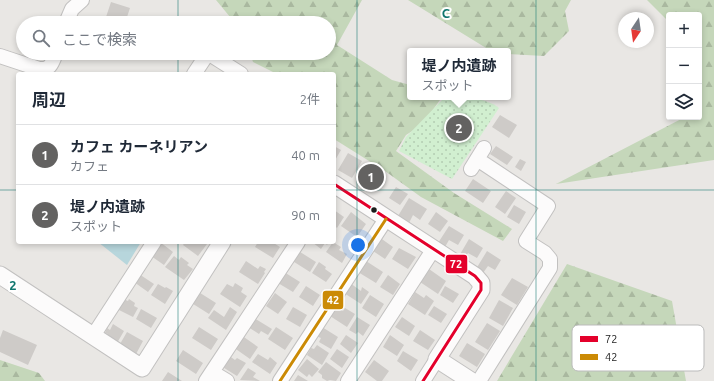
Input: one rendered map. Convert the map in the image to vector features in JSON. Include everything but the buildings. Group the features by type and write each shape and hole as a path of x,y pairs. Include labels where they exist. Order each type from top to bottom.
{"street":[{"path":"69,16 72,9 82,0"},
{"path":"0,56 45,70 51,66 53,60"},
{"path":"195,72 203,60"},
{"path":"219,60 238,72"},
{"path":"477,159 548,206 526,241 545,253 550,259 550,268 479,381"},
{"path":"336,187 475,276 481,284 481,290 423,381"},
{"path":"280,381 386,219"},
{"path":"93,336 153,244"},
{"path":"0,275 142,368 221,244"},
{"path":"227,381 209,376 297,244"},
{"path":"348,381 433,250"},
{"path":"437,359 471,381"}],"green space":[{"path":"216,0 362,0 337,45 392,80 407,84 407,100 440,100 423,124 406,135 396,151 454,193 512,229 503,241 421,197 385,171 336,140 336,72 273,72 253,62 252,60 336,60 336,16 229,16"},
{"path":"408,0 571,0 565,11 569,31 544,56 511,54 511,48 486,48"},
{"path":"647,0 714,0 714,160 556,184 679,120 702,120 702,12 666,12 666,19"},
{"path":"442,100 480,100 493,104 499,108 452,179 399,151 406,137"},
{"path":"567,264 672,301 676,325 572,325 572,371 684,371 686,381 497,381"},
{"path":"0,360 39,373 45,381 0,381"}],"water":[{"path":"101,244 140,244 127,265"}],"transit line":[{"name":"72","path":"336,185 475,276 481,283 481,290 423,381"},
{"name":"42","path":"280,381 386,219"}],"place":[{"name":"堤ノ内遺跡","path":"459,128"},
{"name":"カフェ カーネリアン","path":"371,177"}]}
